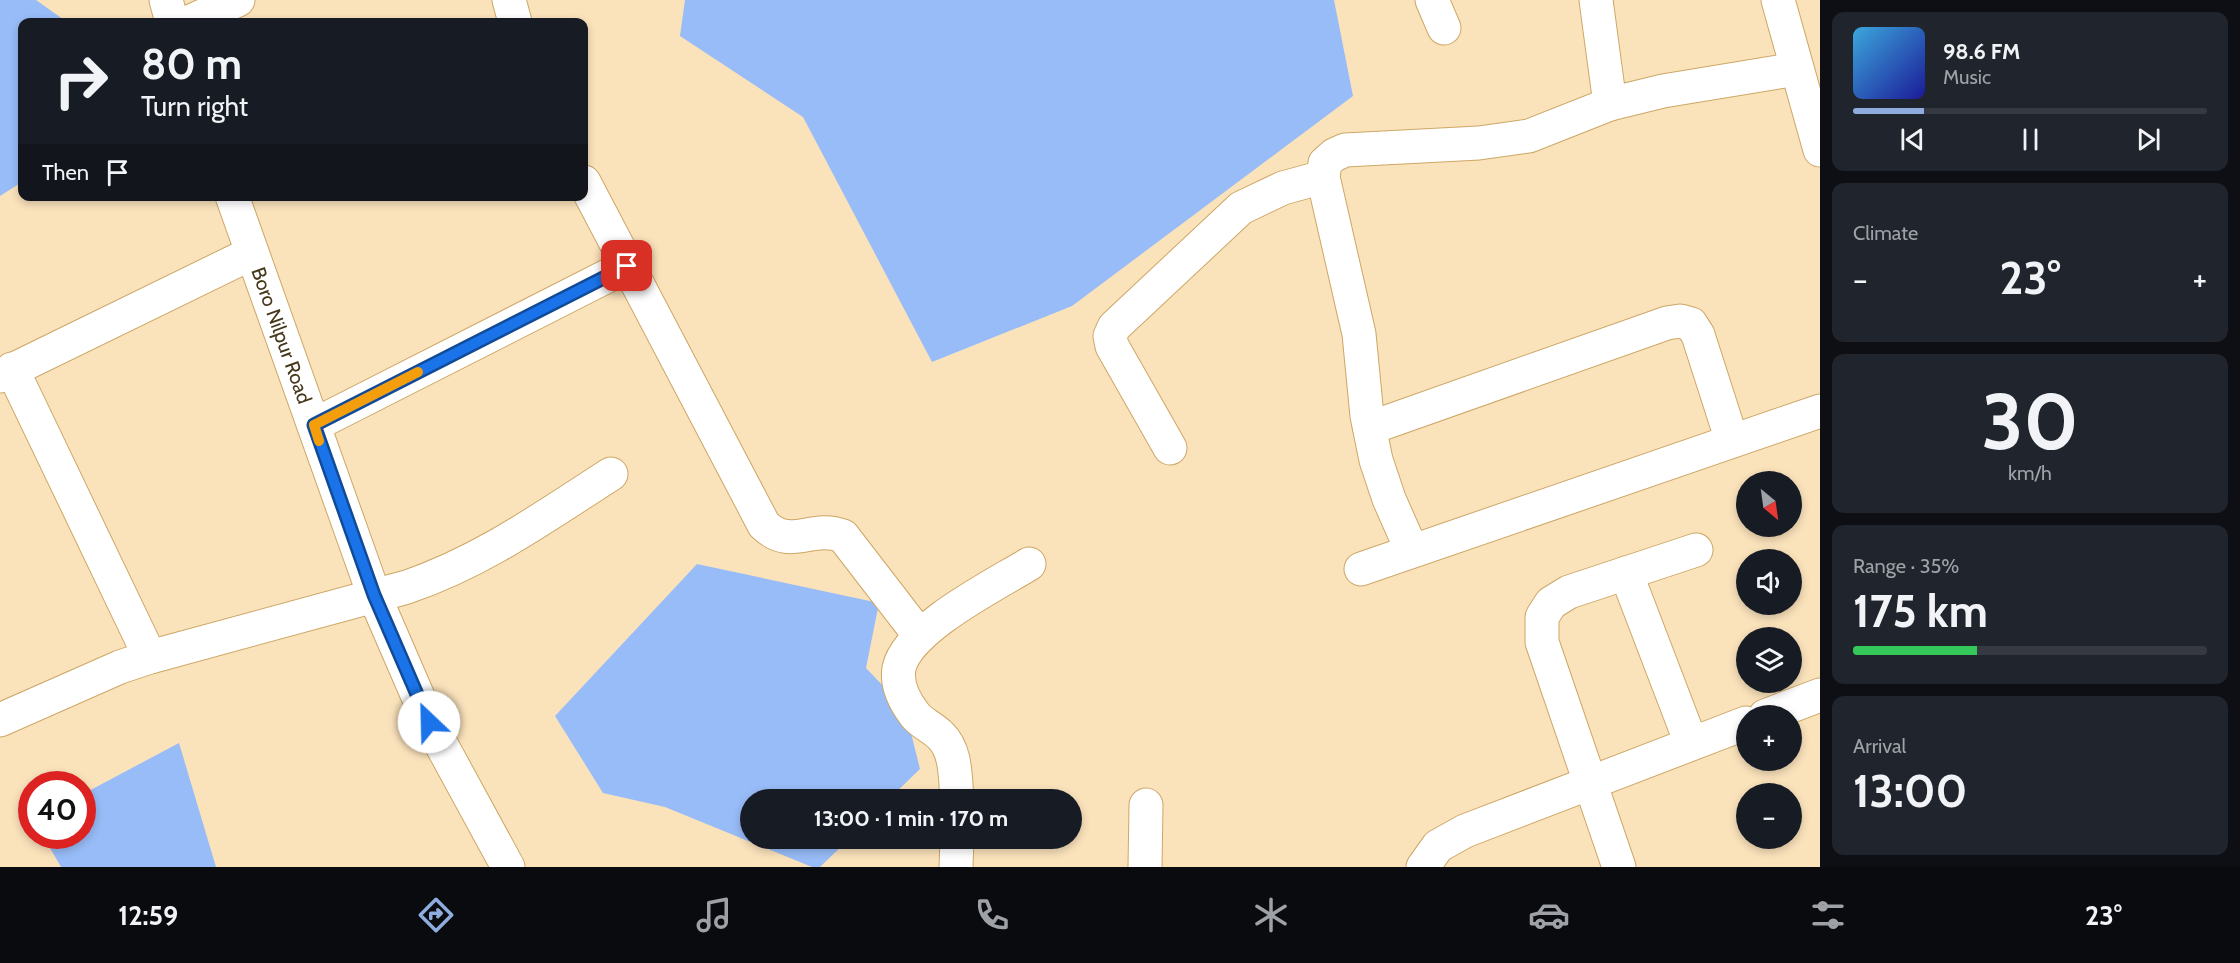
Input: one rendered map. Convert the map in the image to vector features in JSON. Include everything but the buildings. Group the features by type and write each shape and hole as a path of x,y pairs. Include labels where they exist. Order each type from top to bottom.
{"street":[{"path":"166,0 171,18"},
{"path":"198,18 238,0"},
{"path":"509,0 514,18"},
{"path":"1596,0 1610,104"},
{"path":"1778,0 1817,131"},
{"path":"1412,551 1389,499 1376,460 1359,334 1323,177 1325,163 1334,154 1345,150 1479,143 1528,136 1610,104 1663,91 1797,69"},
{"path":"1170,448 1112,346 1110,336 1114,327 1241,208 1283,188 1323,177"},
{"path":"588,190 764,525 775,535 787,538 828,531 843,536 920,636"},
{"name":"Boro Nilpur Road","path":"234,201 374,595 429,722 508,867"},
{"path":"150,657 6,373 252,253"},
{"path":"314,425 627,266"},
{"path":"1370,428 1667,323 1680,321 1691,324 1698,335 1732,441"},
{"path":"1361,569 1820,411"},
{"path":"0,720 109,672 150,657 446,573 486,554 611,474"},
{"path":"1619,867 1542,642 1542,617 1551,603 1569,592 1696,550"},
{"path":"956,789 953,756 941,736 916,717 900,691 899,669 908,648 930,626 1029,564"},
{"path":"1626,573 1691,743"},
{"path":"1794,705 1820,695"},
{"path":"1423,867 1438,846 1465,831 1736,727"},
{"path":"1145,867 1146,805"},
{"path":"956,867 957,849"}],"water":[{"path":"0,0 36,0 61,18 18,18 18,185 0,196"},
{"path":"685,0 1334,0 1353,96 1072,306 932,362 803,117 680,36"},
{"path":"697,564 879,603 866,668 905,709 920,769 899,789 740,789 740,838 665,807 603,793 555,716"},
{"path":"179,743 216,867 61,867 51,849 96,849 96,787"},
{"path":"768,849 839,849 820,867 812,867"}],"slow traffic":[{"path":"319,441 314,425 418,372"}],"route":[{"path":"429,722 374,595 314,425 627,266"}]}
